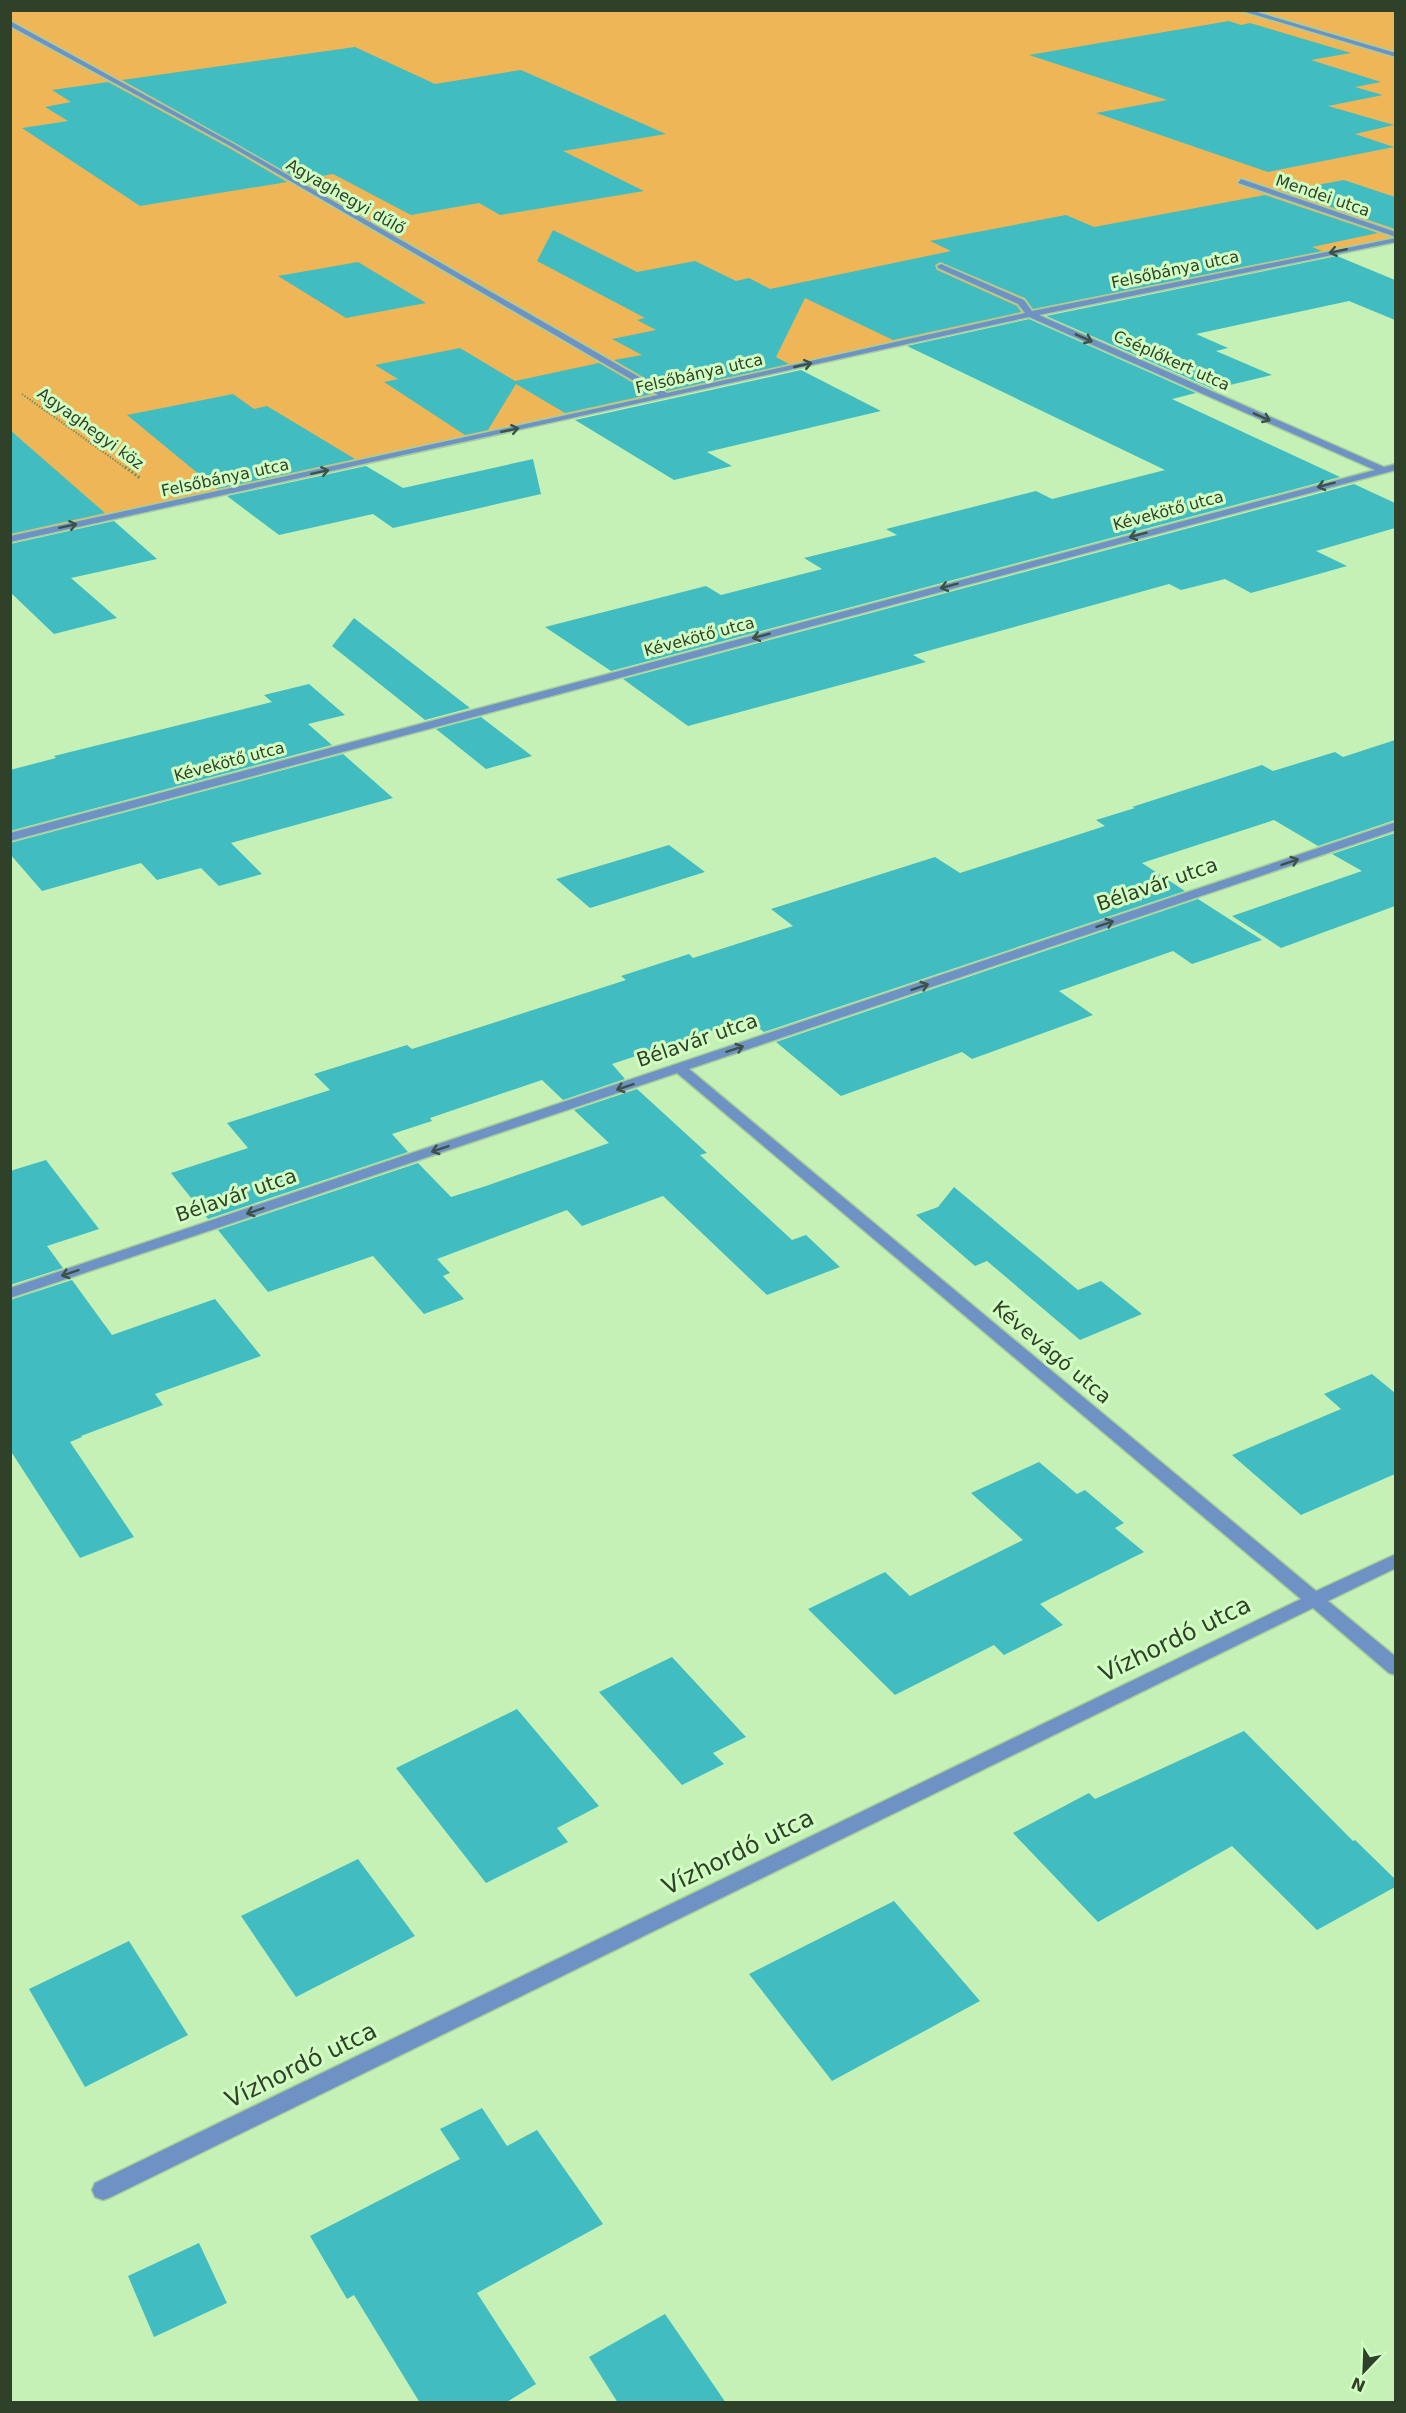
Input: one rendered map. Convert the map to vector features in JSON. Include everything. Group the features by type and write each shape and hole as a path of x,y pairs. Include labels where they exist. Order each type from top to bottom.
{"street":[{"path":"1242,10 1395,55"},
{"name":"Agyaghegyi dűlő","path":"10,23 232,145 666,396"},
{"name":"Mendei utca","path":"1241,181 1395,235"},
{"name":"Felsőbánya utca","path":"10,538 666,396 1030,314 1395,240"},
{"name":"Cséplőkert utca","path":"941,266 1021,302 1030,314 1395,476"},
{"name":"Kévekötő utca","path":"10,837 1395,467"},
{"name":"Bélavár utca","path":"10,1293 1395,826"},
{"name":"Kévevágó utca","path":"680,1068 1395,1668"},
{"name":"Vízhordó utca","path":"103,2190 1395,1560"}],"path":[{"name":"Agyaghegyi köz","path":"22,394 174,503"}],"shaded area":[{"path":"10,11 1395,11 1395,240 1030,314 11,539"}],"building":[{"path":"1229,21 1241,25 1250,23 1351,53 1311,60 1381,82 1355,87 1383,95 1328,106 1394,125 1355,134 1394,147 1268,172 1096,113 1167,100 1029,55"},
{"path":"355,47 435,84 521,70 666,134 563,151 644,191 500,215 479,203 411,215 333,174 300,180 122,80"},
{"path":"108,82 287,182 140,206 22,128 68,121 45,107 71,102 52,90"},
{"path":"1344,180 1395,197 1395,229 1284,191"},
{"path":"1265,195 1378,233 1312,247 1322,251 1033,309 1025,298 940,262 935,265 937,270 1017,306 1021,312 893,340 805,298 776,357 789,364 667,391 614,360 642,355 612,339 656,330 637,320 645,318 537,261 553,230 637,272 695,261 736,281 749,278 770,289 951,251 930,241 1066,215 1094,227"},
{"path":"1337,256 1395,280 1395,320 1349,301 1196,334 1228,348 1216,351 1272,375 1213,389 1046,316"},
{"path":"358,262 426,303 346,318 278,276"},
{"path":"1029,319 1196,393 1172,399 1340,477 611,671 545,627 706,586 721,595 822,569 804,558 897,535 886,529 1036,491 1052,499 1165,470 907,346"},
{"path":"460,348 515,381 599,363 652,394 565,413 516,384 488,430 465,435 384,382 398,379 375,365"},
{"path":"801,370 881,411 707,452 732,466 674,480 575,420"},
{"path":"233,394 254,409 267,406 355,459 217,489 127,415"},
{"path":"10,430 105,513 10,534"},
{"path":"533,459 541,494 393,528 373,514 279,535 227,496 366,466 403,488"},
{"path":"1354,484 1395,503 1395,528 1316,551 1347,566 1251,593 1225,579 1181,590 1169,584 913,655 926,662 688,726 623,679"},
{"path":"114,521 157,559 71,578 117,618 54,634 10,592 10,544"},
{"path":"354,618 470,708 425,720 332,646"},
{"path":"309,684 345,715 308,724 332,745 10,831 10,770 56,758 54,756 272,702 264,695"},
{"path":"481,717 532,756 486,769 436,729"},
{"path":"1395,740 1395,820 1318,846 1274,820 1142,863 1185,891 764,1032 747,1019 612,1064 625,1079 563,1100 542,1080 430,1118 432,1121 392,1134 408,1152 208,1219 171,1173 248,1148 227,1123 330,1090 314,1074 407,1045 412,1049 626,980 621,976 689,954 693,958 793,926 771,909 935,857 960,873 1105,826 1096,820 1262,765 1273,771 1335,752 1343,757"},
{"path":"343,754 393,798 231,843 262,874 219,886 201,868 157,880 141,863 42,891 10,854 10,843"},
{"path":"1395,833 1395,906 1281,948 1232,916 1362,871 1332,854"},
{"path":"669,845 705,872 590,908 556,879"},
{"path":"1198,899 1262,940 1192,964 1173,951 1059,991 1093,1015 972,1059 962,1052 841,1096 776,1042"},
{"path":"637,1089 707,1153 700,1155 792,1240 806,1235 840,1267 767,1295 663,1196 582,1226 567,1210 437,1259 450,1273 443,1276 464,1299 424,1314 373,1256 268,1292 218,1230 418,1163 451,1197 486,1186 609,1143 574,1110"},
{"path":"46,1160 99,1229 47,1246 63,1268 10,1285 10,1171"},
{"path":"954,1187 1078,1290 1101,1281 1142,1314 1080,1340 987,1261 975,1266 916,1215 938,1207"},
{"path":"72,1280 112,1335 215,1299 261,1356 155,1394 163,1405 70,1442 134,1537 80,1558 10,1450 10,1300"},
{"path":"1372,1374 1395,1393 1395,1474 1301,1515 1232,1455 1341,1409 1324,1394"},
{"path":"1039,1462 1077,1494 1085,1490 1124,1523 1115,1528 1144,1552 1040,1604 1063,1625 1004,1655 994,1645 895,1695 808,1609 885,1572 910,1596 1023,1540 971,1493"},
{"path":"672,1657 746,1737 713,1753 724,1764 682,1785 599,1692"},
{"path":"517,1709 599,1806 557,1828 568,1842 486,1883 396,1768"},
{"path":"1244,1731 1353,1841 1355,1840 1395,1879 1395,1887 1317,1930 1232,1846 1098,1922 1013,1833 1089,1793 1095,1799"},
{"path":"358,1859 415,1936 296,1997 241,1916"},
{"path":"894,1901 980,2001 832,2081 749,1974"},
{"path":"129,1941 188,2035 85,2087 29,1989"},
{"path":"482,2108 507,2146 537,2130 603,2224 477,2293 536,2384 505,2403 420,2403 354,2295 347,2299 310,2236 460,2159 440,2129"},
{"path":"199,2243 227,2303 154,2337 128,2276"},
{"path":"665,2314 726,2403 618,2403 589,2357"}]}
